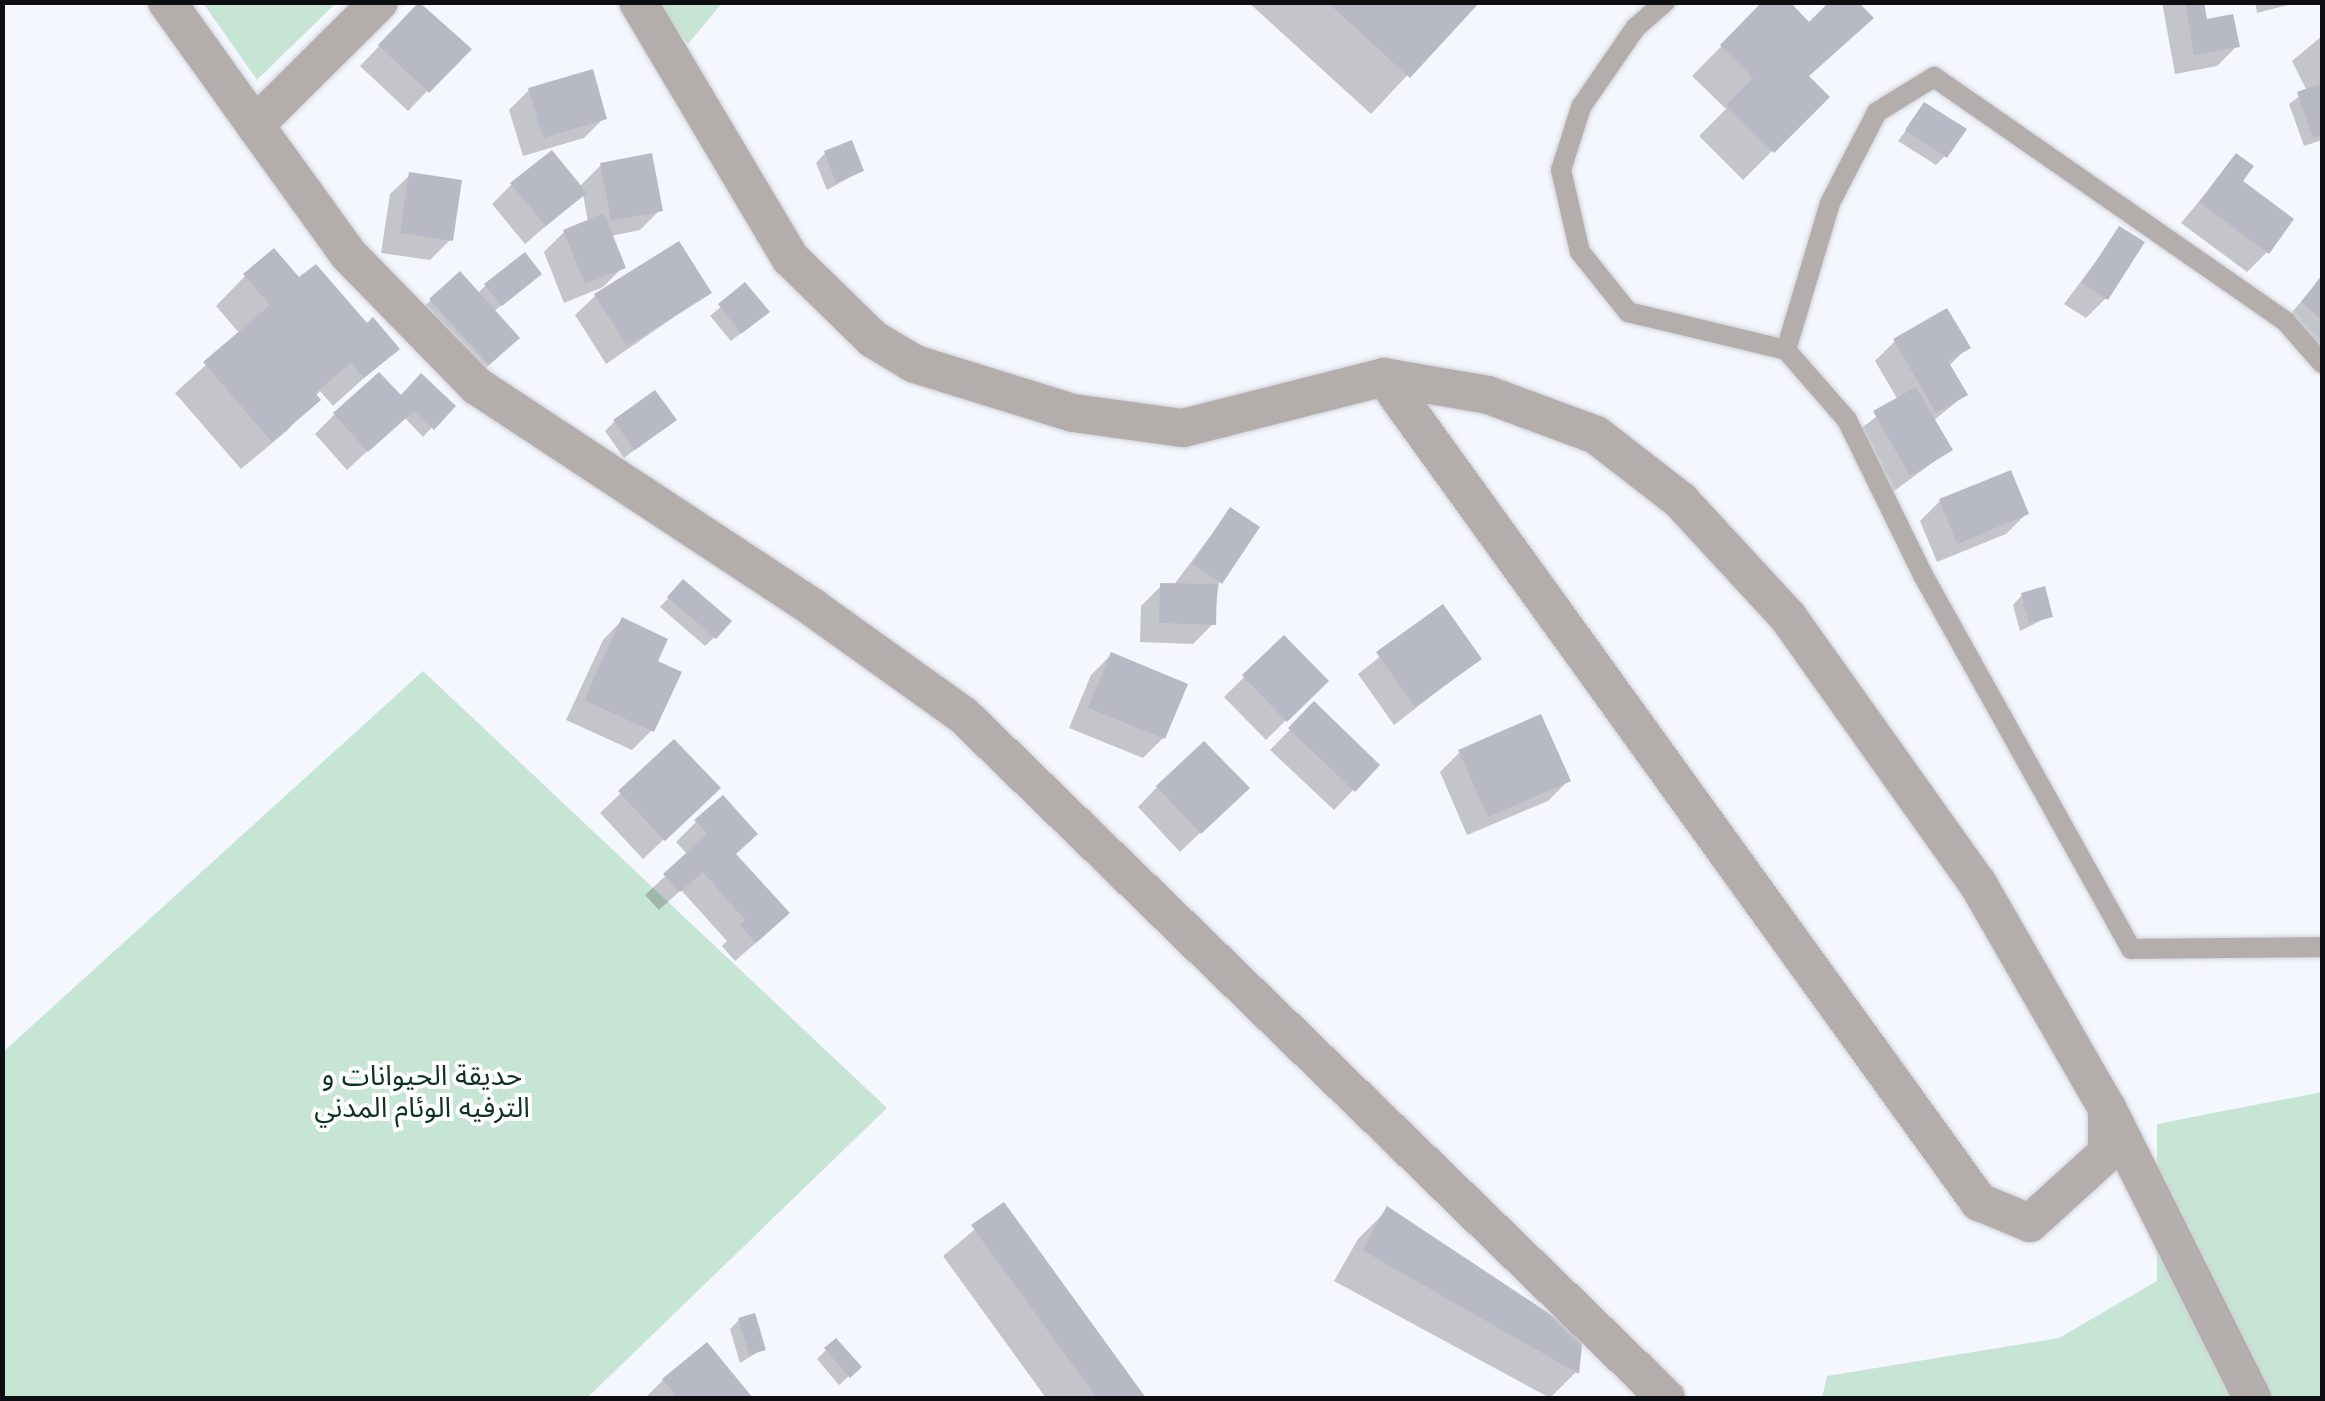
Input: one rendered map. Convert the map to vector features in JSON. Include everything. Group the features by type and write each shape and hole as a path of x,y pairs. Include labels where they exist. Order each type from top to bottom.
{"street":[{"path":"167,2 348,254 477,386 812,606 962,715 1666,1398"},
{"path":"255,125 379,2"},
{"path":"638,2 790,258 873,340 915,364 1073,413 1183,428 1384,378 1488,394 1596,435 1681,501 1788,617 1887,750 1978,884 2107,1108 2252,1398"},
{"path":"1384,378 1979,1202 2030,1223 2107,1153 2107,1108"}],"lane":[{"path":"1666,2 1636,27 1581,108 1561,170 1580,252 1628,312 1786,350 1847,420 1932,592 2131,949 2322,947"},
{"path":"1786,350 1830,203 1877,112 1934,77 2286,322 2322,363"}],"green space":[{"path":"203,3 336,3 257,80"},
{"path":"657,3 722,3 688,44"},
{"name":"حديقة الحيوانات و الترفيه الوئام المدني","path":"423,671 887,1108 587,1398 3,1398 3,1052"},
{"path":"2322,1092 2322,1398 1822,1398 1827,1376 2059,1338 2157,1281 2157,1124"}],"building":[{"path":"419,2 472,49 429,93 378,45"},
{"path":"1327,2 1480,2 1410,78"},
{"path":"1762,2 1790,2 1809,22 1829,2 1858,2 1874,18 1809,76 1830,97 1774,153 1726,105 1753,78 1720,45"},
{"path":"2185,2 2204,2 2207,19 2233,14 2240,47 2194,55"},
{"path":"593,69 607,119 543,138 528,88"},
{"path":"2322,83 2322,135 2313,138 2297,92"},
{"path":"1924,102 1967,129 1947,158 1905,130"},
{"path":"852,140 864,171 836,183 824,151"},
{"path":"552,150 587,193 546,226 510,183"},
{"path":"652,153 663,211 611,221 600,163"},
{"path":"2236,153 2254,166 2243,181 2294,219 2269,254 2199,202"},
{"path":"409,172 462,180 453,241 400,233"},
{"path":"604,213 626,268 585,284 563,230"},
{"path":"2119,226 2145,242 2108,300 2082,283"},
{"path":"679,241 712,293 627,346 594,294"},
{"path":"274,248 299,277 316,264 367,323 373,317 400,349 364,378 351,363 315,393 321,400 272,442 203,362 270,305 243,274"},
{"path":"525,252 542,274 502,306 484,284"},
{"path":"460,271 520,338 489,365 429,299"},
{"path":"2322,275 2322,320 2301,302"},
{"path":"745,282 770,312 741,334 718,304"},
{"path":"1947,308 1971,348 1948,361 1968,395 1936,413 1893,339"},
{"path":"379,372 401,395 421,373 456,406 434,430 414,411 368,452 333,413"},
{"path":"1916,387 1953,450 1910,476 1873,411"},
{"path":"655,390 677,420 635,450 613,420"},
{"path":"2011,470 2029,514 1957,544 1939,499"},
{"path":"1230,507 1260,527 1222,584 1192,564"},
{"path":"683,579 732,621 716,639 667,597"},
{"path":"1160,583 1217,584 1216,625 1159,623"},
{"path":"2045,586 2053,617 2029,623 2021,593"},
{"path":"1443,604 1482,659 1415,707 1376,652"},
{"path":"622,617 668,639 658,661 682,672 654,732 584,700"},
{"path":"1284,635 1329,681 1287,722 1242,675"},
{"path":"1111,652 1188,684 1165,739 1088,708"},
{"path":"1314,701 1380,765 1355,792 1288,728"},
{"path":"1541,714 1571,781 1488,817 1458,750"},
{"path":"674,739 721,788 665,841 618,791"},
{"path":"1204,741 1250,788 1201,834 1156,786"},
{"path":"723,795 758,834 736,854 790,913 756,943 740,925 745,920 703,872 680,892 663,874 707,834 694,820"},
{"path":"1004,1202 1146,1398 1097,1398 971,1225"},
{"path":"1387,1206 1583,1336 1579,1374 1362,1250"},
{"path":"755,1313 766,1350 749,1355 738,1318"},
{"path":"836,1338 862,1367 850,1378 824,1348"},
{"path":"707,1342 753,1398 678,1398 662,1379"}]}
